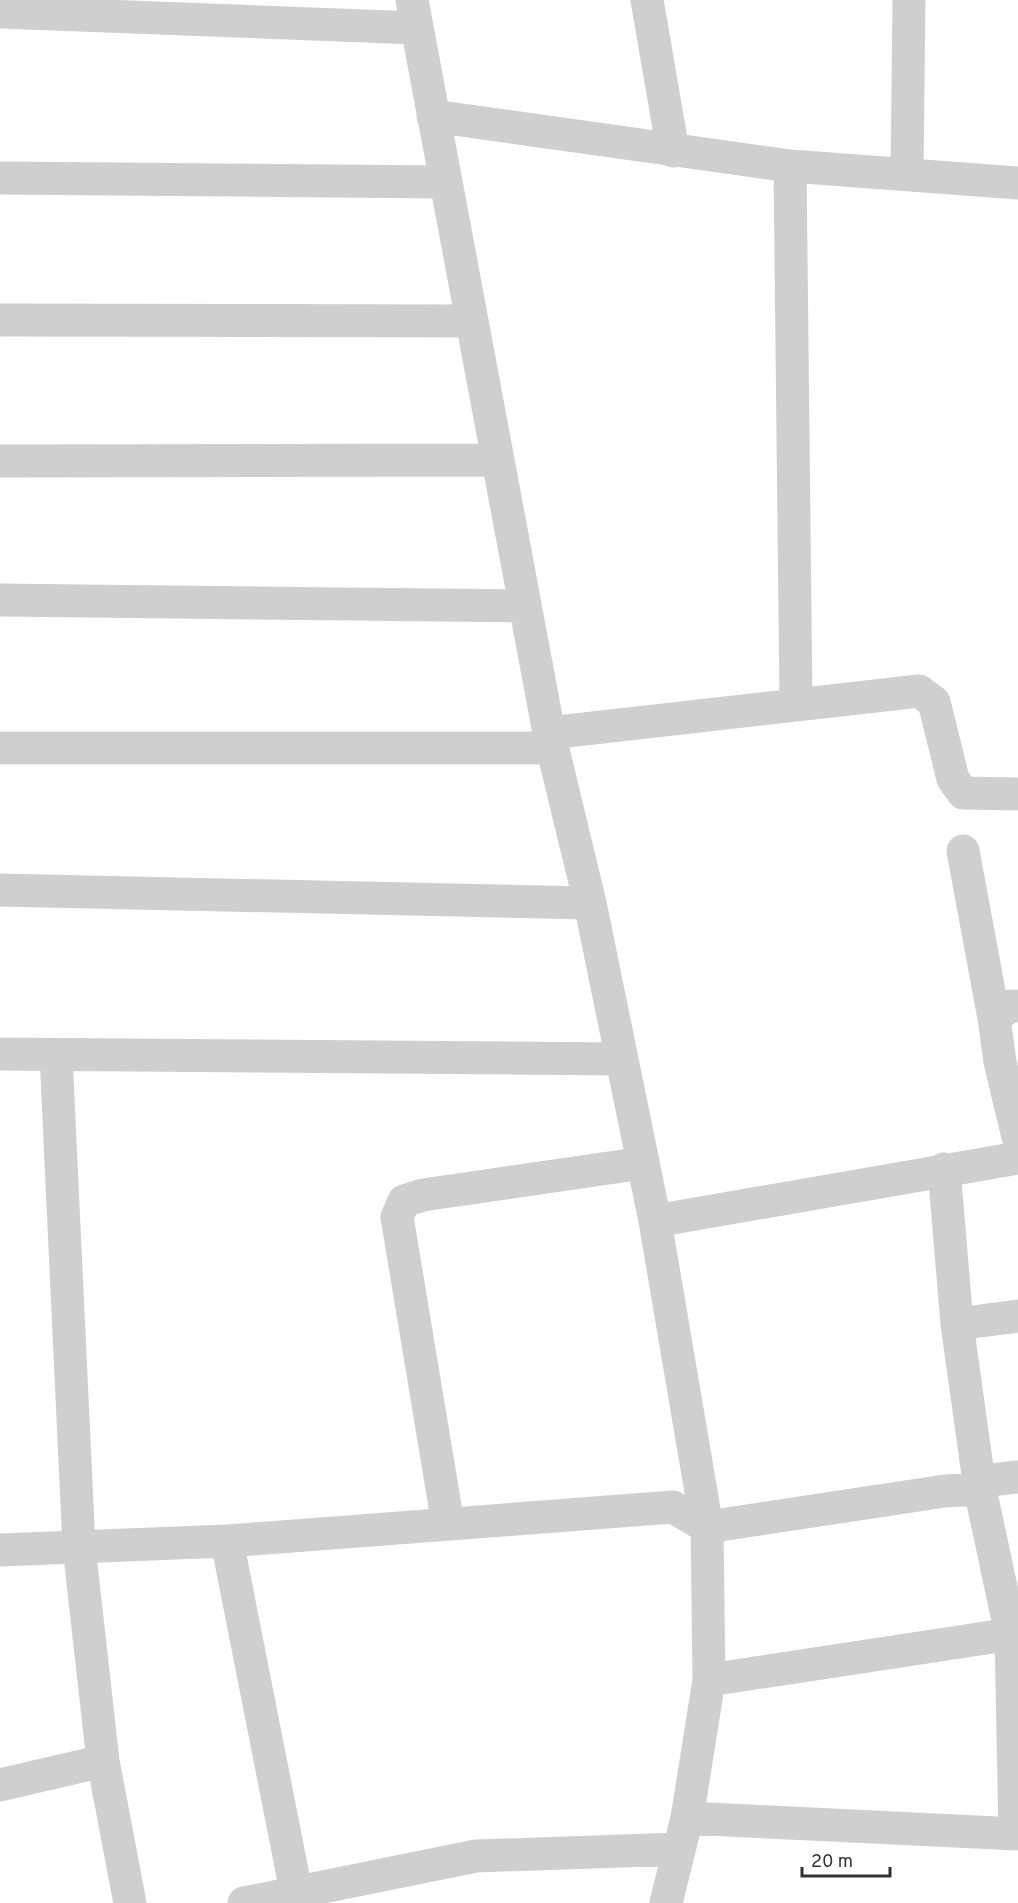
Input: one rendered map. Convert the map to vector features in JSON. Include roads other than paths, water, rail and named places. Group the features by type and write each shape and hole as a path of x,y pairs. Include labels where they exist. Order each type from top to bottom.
{"street":[{"path":"648,0 673,151"},
{"path":"907,174 909,0"},
{"path":"0,12 415,14 550,740 590,903 655,1221 707,1527 709,1680 687,1818 666,1903"},
{"path":"433,116 790,166 1018,183"},
{"path":"790,166 796,704"},
{"path":"0,178 446,182"},
{"path":"0,320 471,321"},
{"path":"0,461 497,460"},
{"path":"0,600 525,606"},
{"path":"0,748 550,740 796,704 919,691 934,702 953,779 963,793 1018,794"},
{"path":"963,851 1006,1012 1000,1062 1018,1137"},
{"path":"0,890 590,903"},
{"path":"0,1054 622,1059"},
{"path":"56,1055 80,1547 103,1761 130,1903"},
{"path":"655,1221 944,1169 1018,1158"},
{"path":"448,1524 397,1217 404,1201 423,1195 643,1163"},
{"path":"687,1818 1017,1834 1014,1634 981,1485 957,1324 944,1169"},
{"path":"957,1324 1018,1316"},
{"path":"0,1550 227,1541 673,1507 707,1527 945,1491 1018,1477"},
{"path":"227,1541 296,1892"},
{"path":"709,1680 1014,1634"},
{"path":"0,1785 103,1761"},
{"path":"244,1903 476,1856 679,1849"}]}
